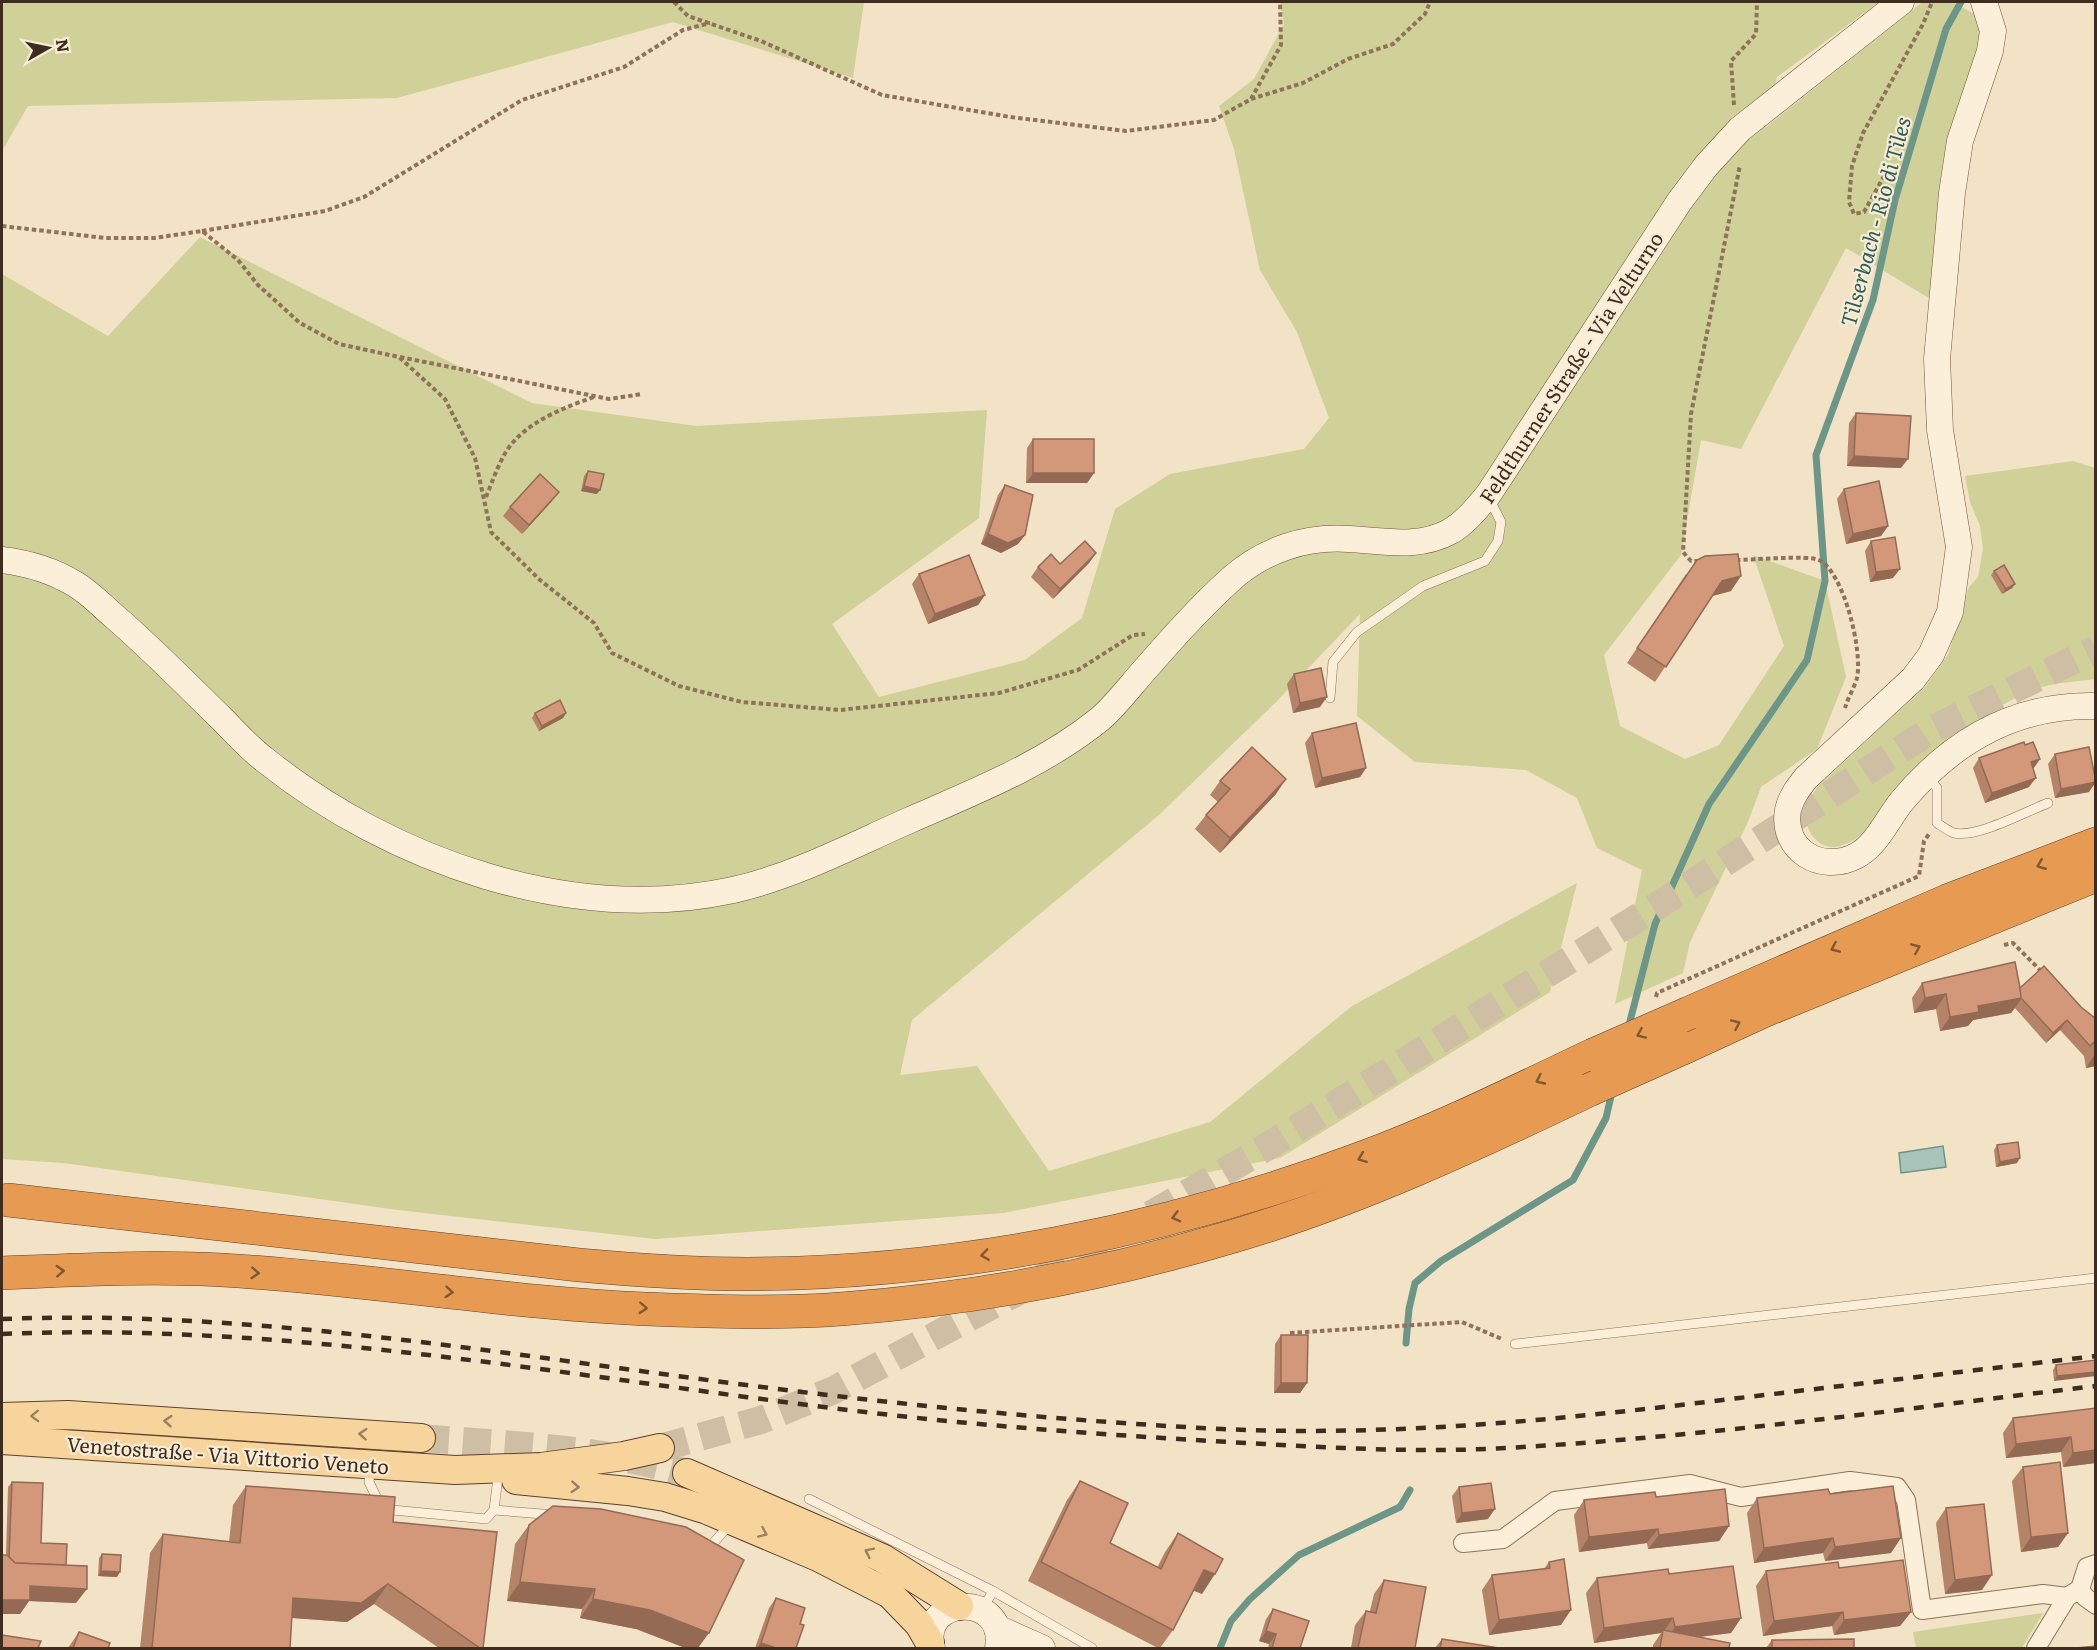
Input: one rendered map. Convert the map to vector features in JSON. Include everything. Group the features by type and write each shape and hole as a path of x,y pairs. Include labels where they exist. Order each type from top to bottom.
{"highway":[{"path":"8,1200 579,1265 661,1272 749,1274 920,1264 1002,1253 1140,1226 1299,1181 1364,1158 1466,1115 1785,969 1947,901 2096,844"},
{"path":"2,1274 72,1270 218,1270 644,1309 838,1310 999,1291 1085,1274 1235,1236 1395,1178 1469,1147 1683,1048 1984,919 2096,875"}],"main road":[{"path":"2,1417 68,1414 421,1438"},
{"name":"Venetostraße - Via Vittorio Veneto","path":"2,1440 455,1470"},
{"path":"455,1470 541,1467 624,1456 660,1448"},
{"path":"455,1470 665,1497 729,1519 818,1557 890,1594 919,1624 931,1646"},
{"path":"687,1473 882,1558 986,1617"}],"street":[{"name":"Feldthurner Straße - Via Velturno","path":"2,560 31,564 77,585 139,638 261,758 322,804 376,834 443,861 506,881 598,900 649,901 739,889 798,869 1043,760 1103,716 1179,631 1232,578 1256,559 1293,545 1326,538 1396,543 1430,540 1451,531 1468,518 1488,495 1679,202 1706,166 1740,129 1901,2"},
{"path":"1989,5 1993,31 1990,51 1960,141 1952,193 1937,359 1941,430 1959,547 1956,588 1942,634 1931,656 1913,679 1806,778 1794,793 1789,808 1789,834 1795,846 1815,860 1830,862 1857,856 1875,839 1901,802 1926,774 1952,750 1979,734 2012,720 2053,709 2096,706"},
{"path":"1464,1543 1503,1539 1555,1501 1690,1484 1741,1497 1850,1481 1897,1487 1906,1500 1922,1610 2043,1594 2073,1593 2092,1605 2096,1605"},
{"path":"2036,1648 2073,1593 2086,1567 2096,1564"},
{"path":"931,1646 934,1623 949,1609 986,1617 1042,1648"}],"lane":[{"path":"1330,698 1333,663 1357,632 1423,586 1485,561 1498,541 1501,522 1488,495"},
{"path":"1926,774 1937,788 1937,823 1952,832 1963,834 1979,830 2048,803"},
{"path":"1515,1344 2096,1278"},
{"path":"370,1464 369,1482 382,1509 486,1520 494,1510 498,1477"},
{"path":"809,1499 986,1617 1092,1648"},
{"path":"494,1510 561,1516"},
{"path":"696,1546 707,1550 724,1531 729,1519"}],"path":[{"path":"674,2 688,16 761,41 882,95 1010,117 1126,131 1214,120 1251,99 1303,84 1348,59 1393,44 1425,14 1430,2"},
{"path":"1251,99 1281,45 1280,2"},
{"path":"1703,561 1691,561 1683,552 1691,414 1743,154 1740,129 1734,110 1731,62 1756,34 1757,2"},
{"path":"1888,169 1864,212 1854,214 1849,202 1852,166 1863,133 1923,24 1932,2"},
{"path":"2,226 105,238 154,238 325,211 364,197 522,100 624,67 683,30 711,23"},
{"path":"202,231 238,260 258,285 300,323 339,345 609,399 642,394"},
{"path":"399,357 445,399 475,458 486,498 491,532 540,580 594,623 612,653 678,686 741,702 840,710 999,693 1078,670 1133,635 1179,631"},
{"path":"486,498 500,463 516,439 535,424 595,396"},
{"path":"1726,561 1817,559 1831,568 1840,583 1858,652 1857,677 1837,726 1839,748"},
{"path":"1657,993 1919,876 1924,841"},
{"path":"2013,943 2046,975"},
{"path":"1290,1333 1462,1322 1515,1344"}],"green space":[{"path":"2,2 864,2 853,78 673,22 397,98 28,106 2,151"},
{"path":"1280,2 1879,2 1777,77 1766,127 1921,3 1953,2 1974,14 1980,32 1979,54 1932,300 1846,248 1741,449 1701,440 1681,555 1604,655 1620,726 1685,759 1719,745 1784,646 1753,555 1825,581 1846,677 1817,749 1761,787 1748,822 1690,942 1683,973 1615,1004 1642,870 1597,848 1577,798 1526,770 1415,762 1357,716 1360,614 1275,703 1159,815 912,1020 900,1075 977,1066 1049,1171 1210,1122 1352,1006 1577,883 1550,992 1280,1158 1003,1213 655,1239 398,1210 64,1163 2,1159 2,274 108,336 200,237 532,403 696,426 987,410 979,518 832,624 879,697 1025,660 1082,618 1115,509 1170,474 1304,449 1329,418 1297,332 1260,270 1234,149 1219,106 1254,79 1284,24"},
{"path":"2073,461 2095,468 2095,679 2036,689 1984,716 1939,751 1919,770 1861,835 1848,843 1834,847 1820,843 1810,832 1806,818 1807,804 1817,787 1924,688 1948,655 1969,587 1978,577 1983,549 1980,526 1970,502 1965,476"},
{"path":"2043,1613 2022,1648 1916,1648 1913,1632"}],"water":[{"path":"1943,1146 1946,1167 1901,1173 1899,1153"}],"building":[{"path":"1856,413 1911,416 1908,459 1854,456"},
{"path":"1033,439 1094,439 1094,473 1033,473"},
{"path":"588,471 604,474 600,490 584,486"},
{"path":"540,474 559,492 529,525 510,507"},
{"path":"1879,481 1888,526 1853,534 1844,489"},
{"path":"1005,485 1033,495 1025,535 1008,543 988,534"},
{"path":"1895,537 1900,569 1876,572 1871,541"},
{"path":"1085,541 1096,553 1060,589 1038,567 1051,554 1060,564"},
{"path":"1738,554 1741,576 1722,581 1666,667 1637,648 1697,560 1705,556"},
{"path":"969,555 985,595 935,614 919,574"},
{"path":"2004,565 2015,584 2006,589 1994,571"},
{"path":"1321,668 1327,697 1300,703 1294,674"},
{"path":"560,700 566,713 542,726 535,713"},
{"path":"1356,723 1366,768 1322,778 1312,733"},
{"path":"2024,742 2025,745 2033,742 2040,759 2031,762 2036,778 1992,793 1979,758"},
{"path":"1252,747 1286,779 1230,838 1206,815 1230,789 1220,781"},
{"path":"2089,747 2096,782 2061,789 2055,754"},
{"path":"2015,962 2022,998 1978,1006 1979,1012 1950,1017 1946,994 1925,998 1922,983"},
{"path":"2044,966 2081,1007 2096,1019 2096,1041 2090,1046 2067,1020 2053,1033 2021,998 2020,988"},
{"path":"2018,1142 2020,1158 2000,1162 1997,1145"},
{"path":"1281,1335 1308,1335 1307,1383 1281,1383"},
{"path":"2096,1360 2096,1372 2057,1376 2056,1365"},
{"path":"2096,1408 2096,1450 2073,1453 2071,1437 2016,1444 2013,1418"},
{"path":"2060,1462 2068,1533 2031,1537 2023,1467"},
{"path":"1080,1481 1128,1503 1110,1543 1161,1569 1178,1533 1223,1559 1215,1574 1204,1570 1173,1630 1041,1562"},
{"path":"12,1482 43,1483 41,1543 67,1544 66,1565 15,1563 9,1557"},
{"path":"1491,1483 1495,1509 1462,1513 1459,1487"},
{"path":"246,1486 395,1497 393,1522 497,1532 483,1648 388,1584 361,1603 293,1598 290,1648 152,1648 163,1534 240,1543"},
{"path":"1893,1486 1901,1538 1835,1547 1833,1538 1764,1548 1757,1498 1828,1489 1830,1494"},
{"path":"1725,1489 1729,1526 1659,1535 1658,1529 1589,1537 1584,1500 1655,1492 1656,1497"},
{"path":"1984,1504 1992,1575 1955,1580 1946,1508"},
{"path":"553,1506 601,1509 686,1527 744,1560 709,1633 650,1610 593,1599 595,1589 520,1582 529,1525"},
{"path":"102,1554 121,1555 120,1572 101,1571"},
{"path":"2,1555 7,1555 15,1563 87,1566 87,1589 30,1586 30,1600 2,1600"},
{"path":"1564,1559 1571,1610 1499,1620 1492,1575 1550,1568 1549,1562"},
{"path":"1903,1560 1911,1612 1844,1620 1843,1612 1774,1621 1766,1571 1838,1562 1839,1568"},
{"path":"1733,1566 1741,1618 1675,1627 1673,1618 1604,1628 1597,1578 1668,1569 1669,1574"},
{"path":"1384,1580 1426,1587 1415,1648 1358,1648 1366,1611 1376,1613"},
{"path":"776,1598 805,1608 800,1624 804,1625 796,1648 776,1648 761,1643"},
{"path":"1273,1609 1309,1621 1300,1648 1272,1648 1276,1634 1266,1631"},
{"path":"1663,1630 1730,1643 1729,1648 1660,1648"},
{"path":"79,1632 110,1643 108,1648 73,1648"},
{"path":"2,1635 41,1641 38,1648 2,1648"},
{"path":"1442,1639 1499,1648 1440,1648"},
{"path":"1854,1639 1854,1648 1772,1648 1772,1640"}],"waterway":[{"name":"Tilserbach - Rio di Tiles","path":"1628,1029 1655,924 1709,804 1807,660 1825,581 1816,455 1873,300 1895,200 1946,29 1961,2"},
{"path":"1406,1343 1409,1309 1415,1283 1441,1261 1573,1180 1606,1118 1612,1092"},
{"path":"1220,1648 1231,1621 1250,1599 1299,1555 1400,1507 1410,1490"}],"tunnel":[{"path":"660,1448 761,1420 834,1390 1030,1285 1260,1151 1660,904 1931,730 2096,649"},
{"path":"421,1438 588,1453 687,1473"}],"railway":[{"path":"2,1319 88,1318 259,1325 430,1343 752,1386 953,1409 1155,1425 1287,1431 1416,1428 1545,1419 2096,1356"},
{"path":"2,1334 126,1333 250,1338 497,1363 743,1397 990,1425 1161,1438 1375,1449 1486,1449 1639,1438 1791,1423 2096,1386"}]}
